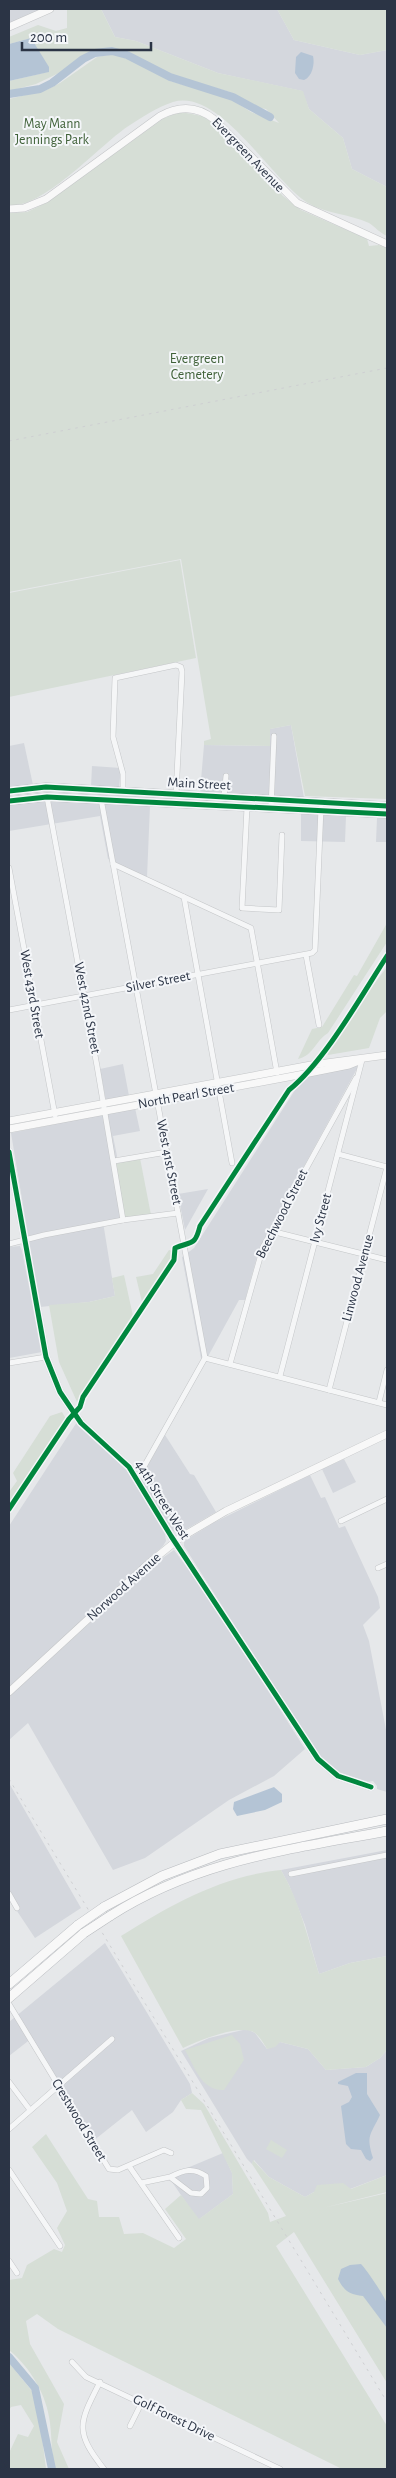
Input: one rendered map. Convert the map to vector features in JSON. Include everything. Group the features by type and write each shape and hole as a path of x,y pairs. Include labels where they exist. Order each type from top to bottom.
{"highway":[{"path":"10,1983 78,1925 104,1907 162,1876 213,1857 251,1846 387,1819"},
{"path":"9,1998 84,1933 162,1887 221,1865 251,1857 387,1831"}],"main road":[{"name":"Main Street","path":"9,791 46,788 387,806"},
{"path":"101,799 108,796 139,797 163,794"},
{"name":"Main Street","path":"9,801 47,797 387,814"}],"street":[{"path":"9,27 50,9"},
{"name":"Evergreen Avenue","path":"9,209 30,207 46,199 160,116 176,109 188,108 203,112 215,120 297,203 387,244"},
{"path":"123,792 124,774 116,753 113,737 115,678 176,665 180,667 176,794"},
{"path":"271,809 274,736"},
{"path":"224,797 226,776"},
{"name":"West 42nd Street","path":"47,797 114,1161 123,1220"},
{"name":"West 41st Street","path":"101,799 205,1358"},
{"path":"319,1025 306,955 315,950 321,802"},
{"path":"247,807 242,908 279,910 282,835"},
{"path":"113,864 251,928 278,1075"},
{"name":"West 43rd Street","path":"9,868 55,1116"},
{"path":"184,897 232,1163"},
{"name":"Silver Street","path":"9,1010 306,955"},
{"name":"North Pearl Street","path":"9,1121 55,1116 278,1075 349,1065 362,1060 387,1055"},
{"name":"Ivy Street","path":"280,1376 362,1060"},
{"name":"Beechwood Street","path":"230,1364 260,1254 359,1073"},
{"name":"North Pearl Street","path":"9,1129 55,1116"},
{"name":"44th Street West","path":"9,1152 46,1357 55,1382 74,1414 91,1433 126,1462 175,1542 318,1759 338,1776 372,1787"},
{"path":"114,1161 166,1152"},
{"path":"338,1154 387,1167"},
{"name":"Linwood Avenue","path":"329,1390 387,1167"},
{"path":"9,1244 44,1235 123,1220 178,1213"},
{"path":"272,1231 387,1260"},
{"path":"9,1364 46,1357"},
{"path":"137,1479 205,1358 387,1404"},
{"path":"379,1402 387,1370"},
{"name":"Norwood Avenue","path":"9,1692 149,1563 175,1542 226,1511 387,1434"},
{"path":"341,1521 387,1499"},
{"path":"378,1568 387,1564"},
{"path":"291,1874 387,1855"},
{"path":"9,1894 17,1908"},
{"name":"Crestwood Street","path":"9,2004 106,2166 113,2170 129,2166"},
{"path":"9,2129 112,2039"},
{"path":"9,2082 30,2110"},
{"path":"171,2153 164,2150 129,2166 179,2238"},
{"path":"9,2170 60,2246"},
{"path":"141,2183 170,2177 186,2170 197,2170 206,2176 208,2188 201,2194 191,2193 170,2177"},
{"path":"9,2261 17,2273"},
{"name":"Golf Forest Drive","path":"72,2362 86,2377 280,2469"},
{"path":"100,2382 86,2410 82,2426 86,2445 104,2469"},
{"path":"130,2426 142,2402"}],"shaded area":[{"path":"9,9 45,9 9,25"},
{"path":"101,9 277,9 294,40 360,55 387,50 387,187 352,169 343,138 309,109 302,91 218,73 136,41 115,37"},
{"path":"291,725 304,798 200,792 204,745 269,746 270,729"},
{"path":"24,743 33,785 9,788 9,746"},
{"path":"92,766 121,768 119,788 91,787"},
{"path":"42,800 150,806 147,877 108,859 100,816 9,831 9,804"},
{"path":"301,814 346,816 345,842 301,841"},
{"path":"377,818 387,818 387,842 376,842"},
{"path":"123,1064 129,1096 106,1101 100,1069"},
{"path":"359,1065 259,1249 245,1300 239,1300 206,1360 201,1358 182,1257 194,1248 304,1076"},
{"path":"135,1108 140,1131 113,1136 117,1156 115,1164 125,1219 103,1222 115,1296 89,1302 40,1307 11,1133"},
{"path":"208,1189 185,1230 178,1194"},
{"path":"20,1246 42,1352 9,1358 9,1247"},
{"path":"77,1422 125,1467 165,1534 166,1541 163,1546 9,1687 9,1526"},
{"path":"165,1435 190,1474 194,1475 216,1512 178,1534 173,1531 140,1479"},
{"path":"344,1459 356,1482 333,1493 322,1469"},
{"path":"310,1475 321,1498 325,1497 339,1528 345,1526 378,1597 380,1608 363,1625 369,1641 387,1735 387,1792 377,1789 373,1781 367,1782 350,1778 335,1770 313,1749 184,1546 184,1541 215,1522"},
{"path":"174,1550 206,1593 305,1749 274,1776 229,1800 145,1858 113,1870 28,1723 9,1740 9,1697 154,1564"},
{"path":"9,1783 81,1908 35,1938 9,1899"},
{"path":"387,1850 387,1956 350,1963 319,1974 305,1925 281,1870"},
{"path":"105,1943 190,2084 192,2093 181,2100 173,2112 146,2132 132,2110 93,2141 32,2038 9,2056 9,2022"},
{"path":"247,2029 255,2033 267,2049 280,2042 308,2049 326,2070 366,2067 380,2058 387,2050 387,2175 350,2189 314,2192 305,2197 269,2177 254,2160 252,2164 247,2159 181,2051 209,2038"},
{"path":"223,2153 232,2173 233,2194 198,2220 168,2176"}],"green space":[{"name":"May Mann Jennings Park","path":"67,9 101,9 115,37 136,41 218,73 303,91 309,109 343,138 352,169 387,187 387,236 369,223 322,210 308,203 278,176 227,122 209,109 191,101 173,102 149,113 115,136 53,188 37,198 22,204 9,205 9,99 46,90 60,83 97,57 114,54 138,63 170,81 229,98 251,112 279,123 266,109 254,107 230,92 171,75 129,52 111,48 92,50 61,72 36,84 9,91 9,81 48,72 31,38 9,44 9,37 38,25 56,31 67,28"},
{"path":"277,9 387,9 387,50 360,55 294,40"},
{"name":"Evergreen Cemetery","path":"181,112 202,116 212,122 283,196 301,210 367,239 369,246 379,245 387,248 387,799 305,796 291,725 270,729 270,746 204,745 204,741 211,739 181,559 9,592 9,213 27,212 46,203 164,118"},
{"path":"180,560 196,658 9,697 9,593"},
{"path":"387,923 387,942 328,1033 307,1055 298,1059 312,1029 322,1027 354,975 357,976"},
{"path":"387,967 387,1011 380,1018 369,1048 328,1055 327,1053 362,1000"},
{"path":"140,1158 151,1215 125,1219 115,1164"},
{"path":"169,1250 173,1251 172,1261 142,1302 136,1277 153,1274"},
{"path":"124,1275 133,1316 80,1396 78,1404 59,1362 49,1305 89,1302 115,1296 112,1278"},
{"path":"62,1412 66,1419 9,1505 9,1492 17,1481 13,1473 50,1416"},
{"path":"281,1870 298,1908 319,1974 350,1963 387,1956 387,2050 380,2058 366,2067 326,2070 308,2049 280,2042 275,2047 267,2049 257,2035 249,2030 219,2034 183,2048 121,1936 158,1913 217,1885 259,1873"},
{"path":"232,2035 240,2044 244,2060 224,2090 210,2087 200,2077 185,2050"},
{"path":"192,2093 204,2104 268,2213 270,2222 286,2216 252,2164 253,2160 269,2177 305,2197 314,2192 317,2185 343,2183 351,2189 387,2175 387,2192 323,2208 387,2193 387,2383 294,2232 276,2246 387,2426 387,2469 342,2469 58,2329 37,2314 26,2321 30,2344 64,2404 57,2442 69,2469 55,2469 50,2423 45,2402 30,2373 9,2350 9,2280 22,2278 27,2265 54,2249 62,2252 65,2245 57,2228 67,2211 57,2183 32,2147 46,2134 88,2199 97,2201 99,2217 119,2217 124,2234 143,2233 174,2248 186,2239 165,2209 181,2195 199,2219 233,2194 232,2173 201,2110 186,2109 181,2100"},
{"path":"271,2140 287,2150 282,2158 266,2149"},
{"path":"9,2363 32,2391 41,2429 46,2469 9,2469 9,2453 18,2434 28,2437 34,2426 21,2405 11,2407 9,2410"}],"water":[{"path":"31,38 49,67 49,72 9,81 9,44"},
{"path":"301,52 313,56 314,59 311,73 304,80 299,79 295,73 296,57"},
{"path":"274,1787 282,1794 282,1802 265,1810 237,1816 233,1809 234,1802"},
{"path":"356,2073 367,2073 367,2094 380,2115 370,2136 373,2158 370,2161 366,2159 361,2150 351,2149 346,2144 341,2106 349,2102 352,2097 348,2086 338,2084 338,2082"},
{"path":"361,2264 386,2301 387,2328 363,2296 348,2292 338,2279 341,2269 350,2265"}],"waterway":[{"path":"9,94 40,89 52,83 83,59 95,53 112,51 127,55 170,77 233,97 270,117"},
{"path":"9,2357 35,2388 52,2469"}],"railway":[{"path":"9,441 387,368"},
{"path":"9,1779 387,2402"}],"cycle path":[{"path":"9,791 46,787 387,806"},
{"path":"9,801 47,797 387,814"},
{"path":"9,1509 69,1419 80,1407 83,1397 174,1260 175,1248 194,1240 200,1226 289,1090 302,1078 329,1045 387,956"},
{"path":"9,1152 46,1357 60,1392 81,1423 129,1467 171,1536 318,1759 338,1776 371,1787"}]}
